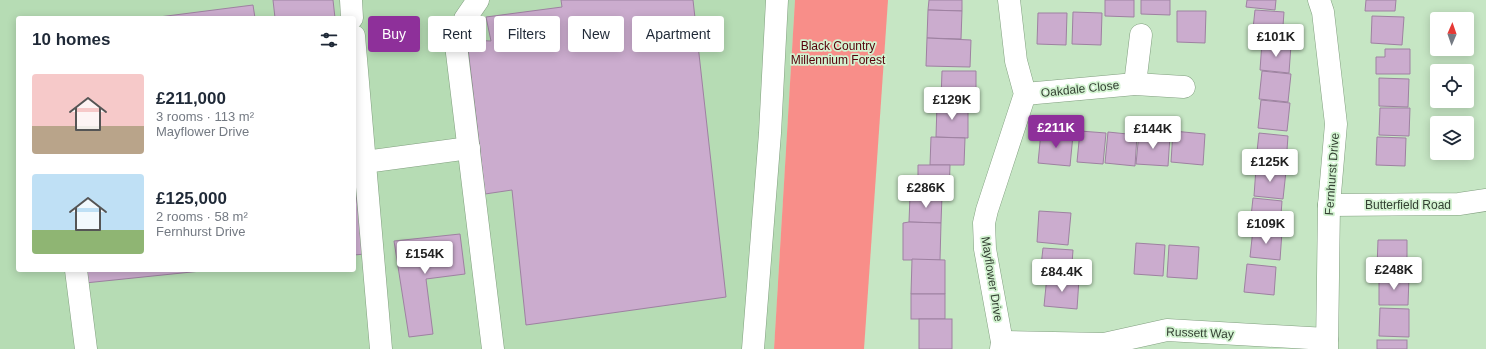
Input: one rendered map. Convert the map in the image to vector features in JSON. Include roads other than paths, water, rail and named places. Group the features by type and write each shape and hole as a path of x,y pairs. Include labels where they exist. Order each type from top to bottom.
{"street":[{"path":"351,0 352,16"},
{"path":"478,0 465,19 456,45 493,349"},
{"path":"753,349 770,133 777,0"},
{"path":"1009,0 1016,61 1025,94"},
{"name":"Fernhurst Drive","path":"1319,0 1323,12 1336,124 1329,205 1327,344"},
{"name":"Oakdale Close","path":"1136,84 1141,35"},
{"path":"356,76 381,349"},
{"name":"Oakdale Close","path":"1025,94 1136,84 1184,87"},
{"name":"Mayflower Drive","path":"1001,345 985,248 984,223 1025,94"},
{"path":"365,162 469,148"},
{"name":"Butterfield Road","path":"1329,205 1459,204 1486,200"},
{"path":"76,272 86,349"},
{"name":"Russett Way","path":"1001,345 1104,344 1167,330 1327,344"}],"park label":[{"name":"Black Country Millennium Forest","path":"838,53"}]}
